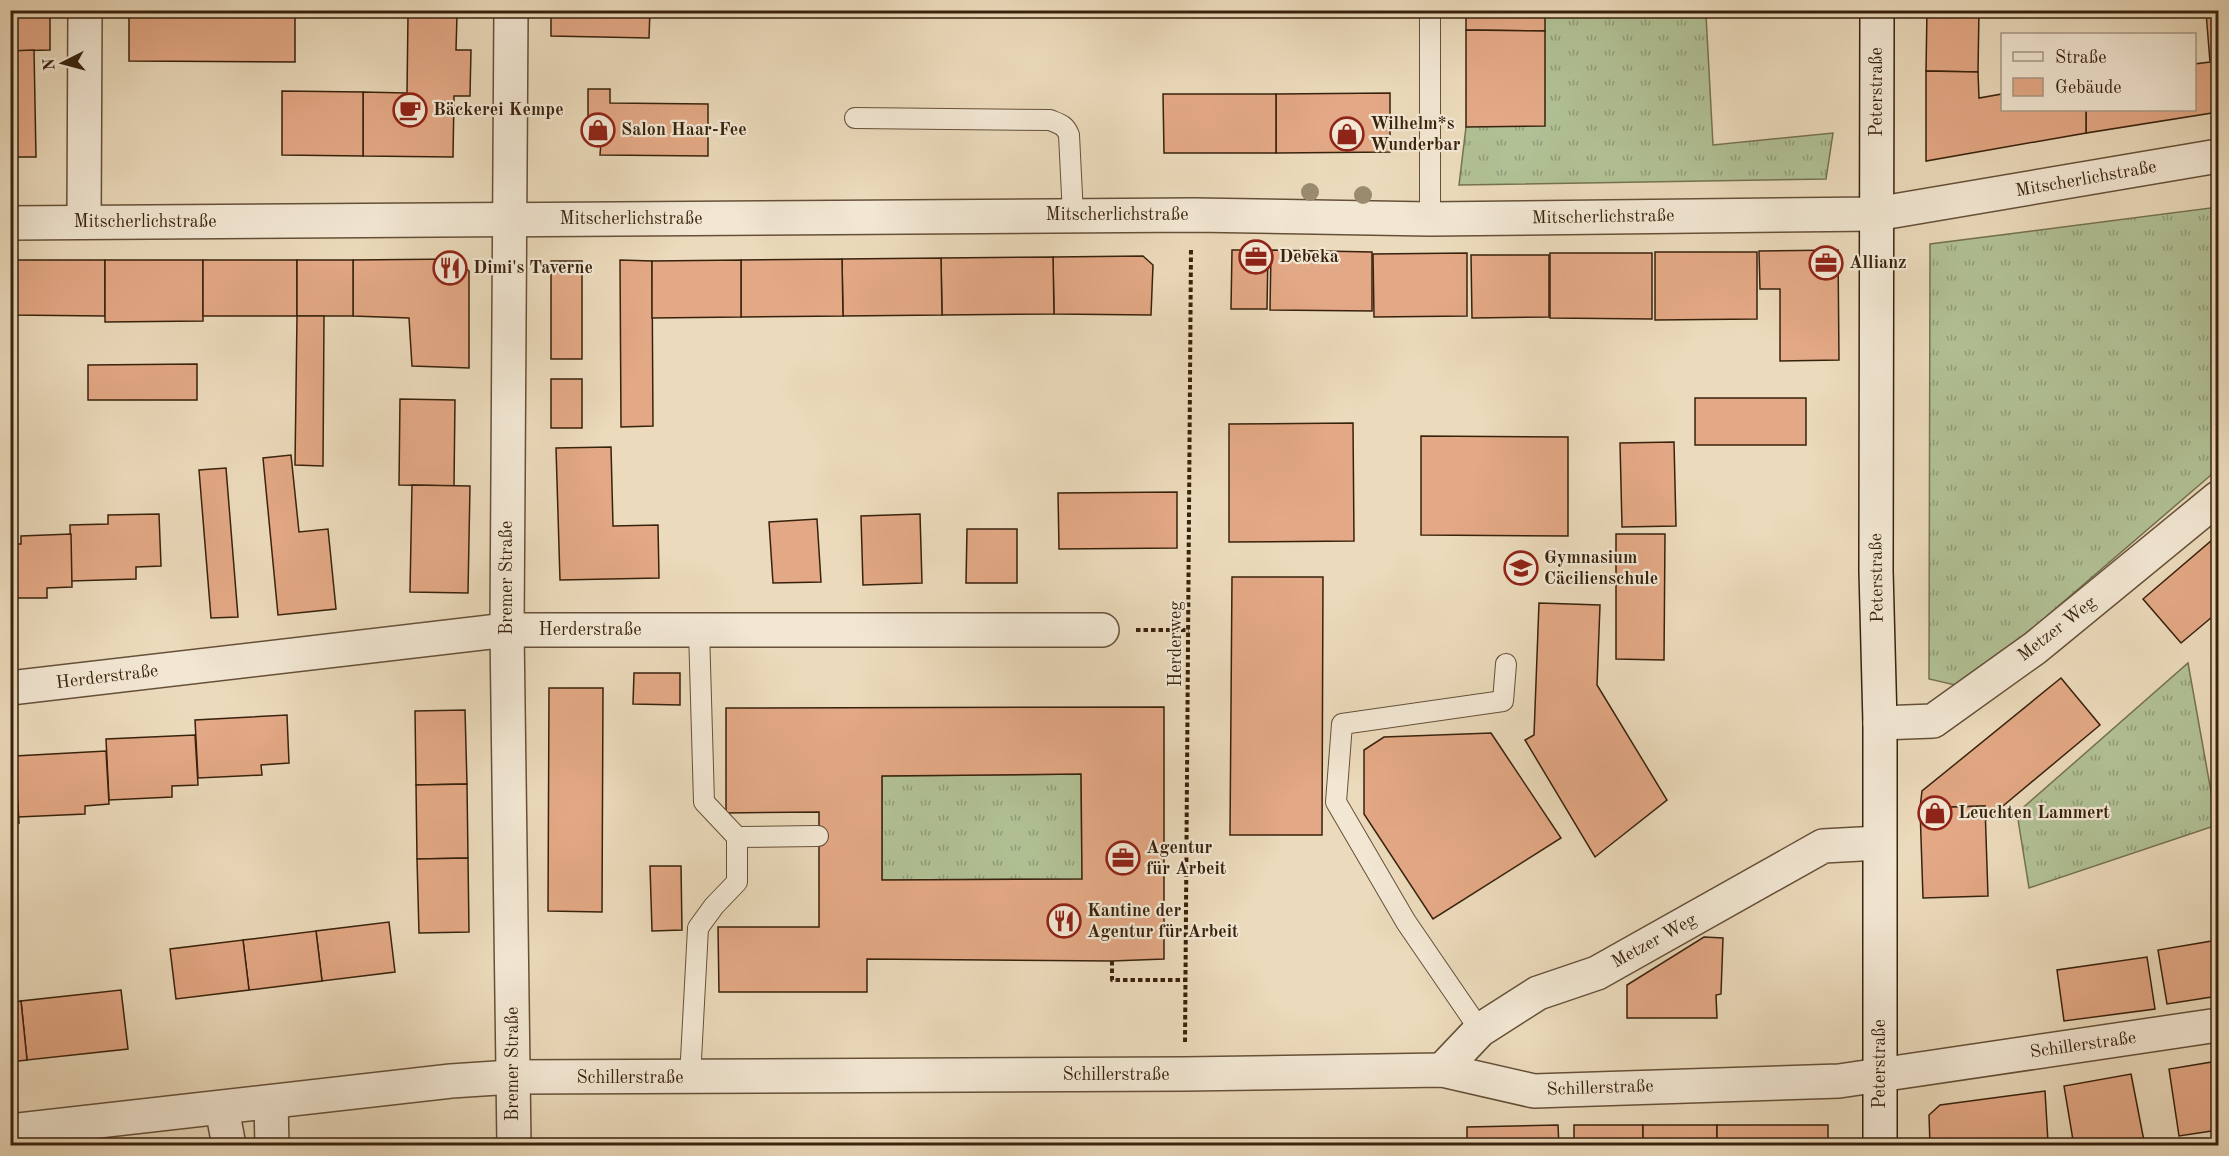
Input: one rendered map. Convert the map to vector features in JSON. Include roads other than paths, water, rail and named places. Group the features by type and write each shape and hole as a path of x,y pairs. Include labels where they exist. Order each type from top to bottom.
{"street":[{"path":"84,222 85,10"},
{"name":"Bremer Straße","path":"510,10 507,630 514,1146"},
{"name":"Peterstraße","path":"1877,10 1876,571 1880,723 1880,1146"},
{"name":"Mitscherlichstraße","path":"10,223 1073,215 1431,219 1876,214 2218,156"},
{"name":"Metzer Weg","path":"1880,723 1933,721 2035,648 2218,498"},
{"name":"Herderstraße","path":"10,688 507,630 1102,630"},
{"name":"Metzer Weg","path":"1442,1070 1480,1030 1538,993 1597,973 1822,846 1880,843"},
{"name":"Schillerstraße","path":"10,1131 451,1081 512,1077 690,1078 1442,1070 1534,1090 1839,1081 2218,1025"},
{"path":"271,1102 272,1146"},
{"path":"222,1108 229,1146"}],"lane":[{"path":"1430,10 1431,219"},
{"path":"855,118 1050,120 1061,124 1069,135 1073,215"},
{"path":"690,1078 698,928 714,906 737,882 737,837 704,802 699,630"},
{"path":"1480,1030 1406,922 1336,802 1342,724 1503,701 1506,664"},
{"path":"737,837 818,836"}],"place":[{"name":"Bäckerei Kempe","path":"410,110"},
{"name":"Salon Haar-Fee","path":"598,130"},
{"name":"Wilhelm*s Wunderbar","path":"1347,134"},
{"name":"Debeka","path":"1256,257"},
{"name":"Allianz","path":"1826,263"},
{"name":"Dimi's Taverne","path":"450,268"},
{"name":"Gymnasium Cäcilienschule","path":"1521,568"},
{"name":"Leuchten Lammert","path":"1935,813"},
{"name":"Agentur für Arbeit","path":"1123,858"},
{"name":"Kantine der Agentur für Arbeit","path":"1064,921"}]}
